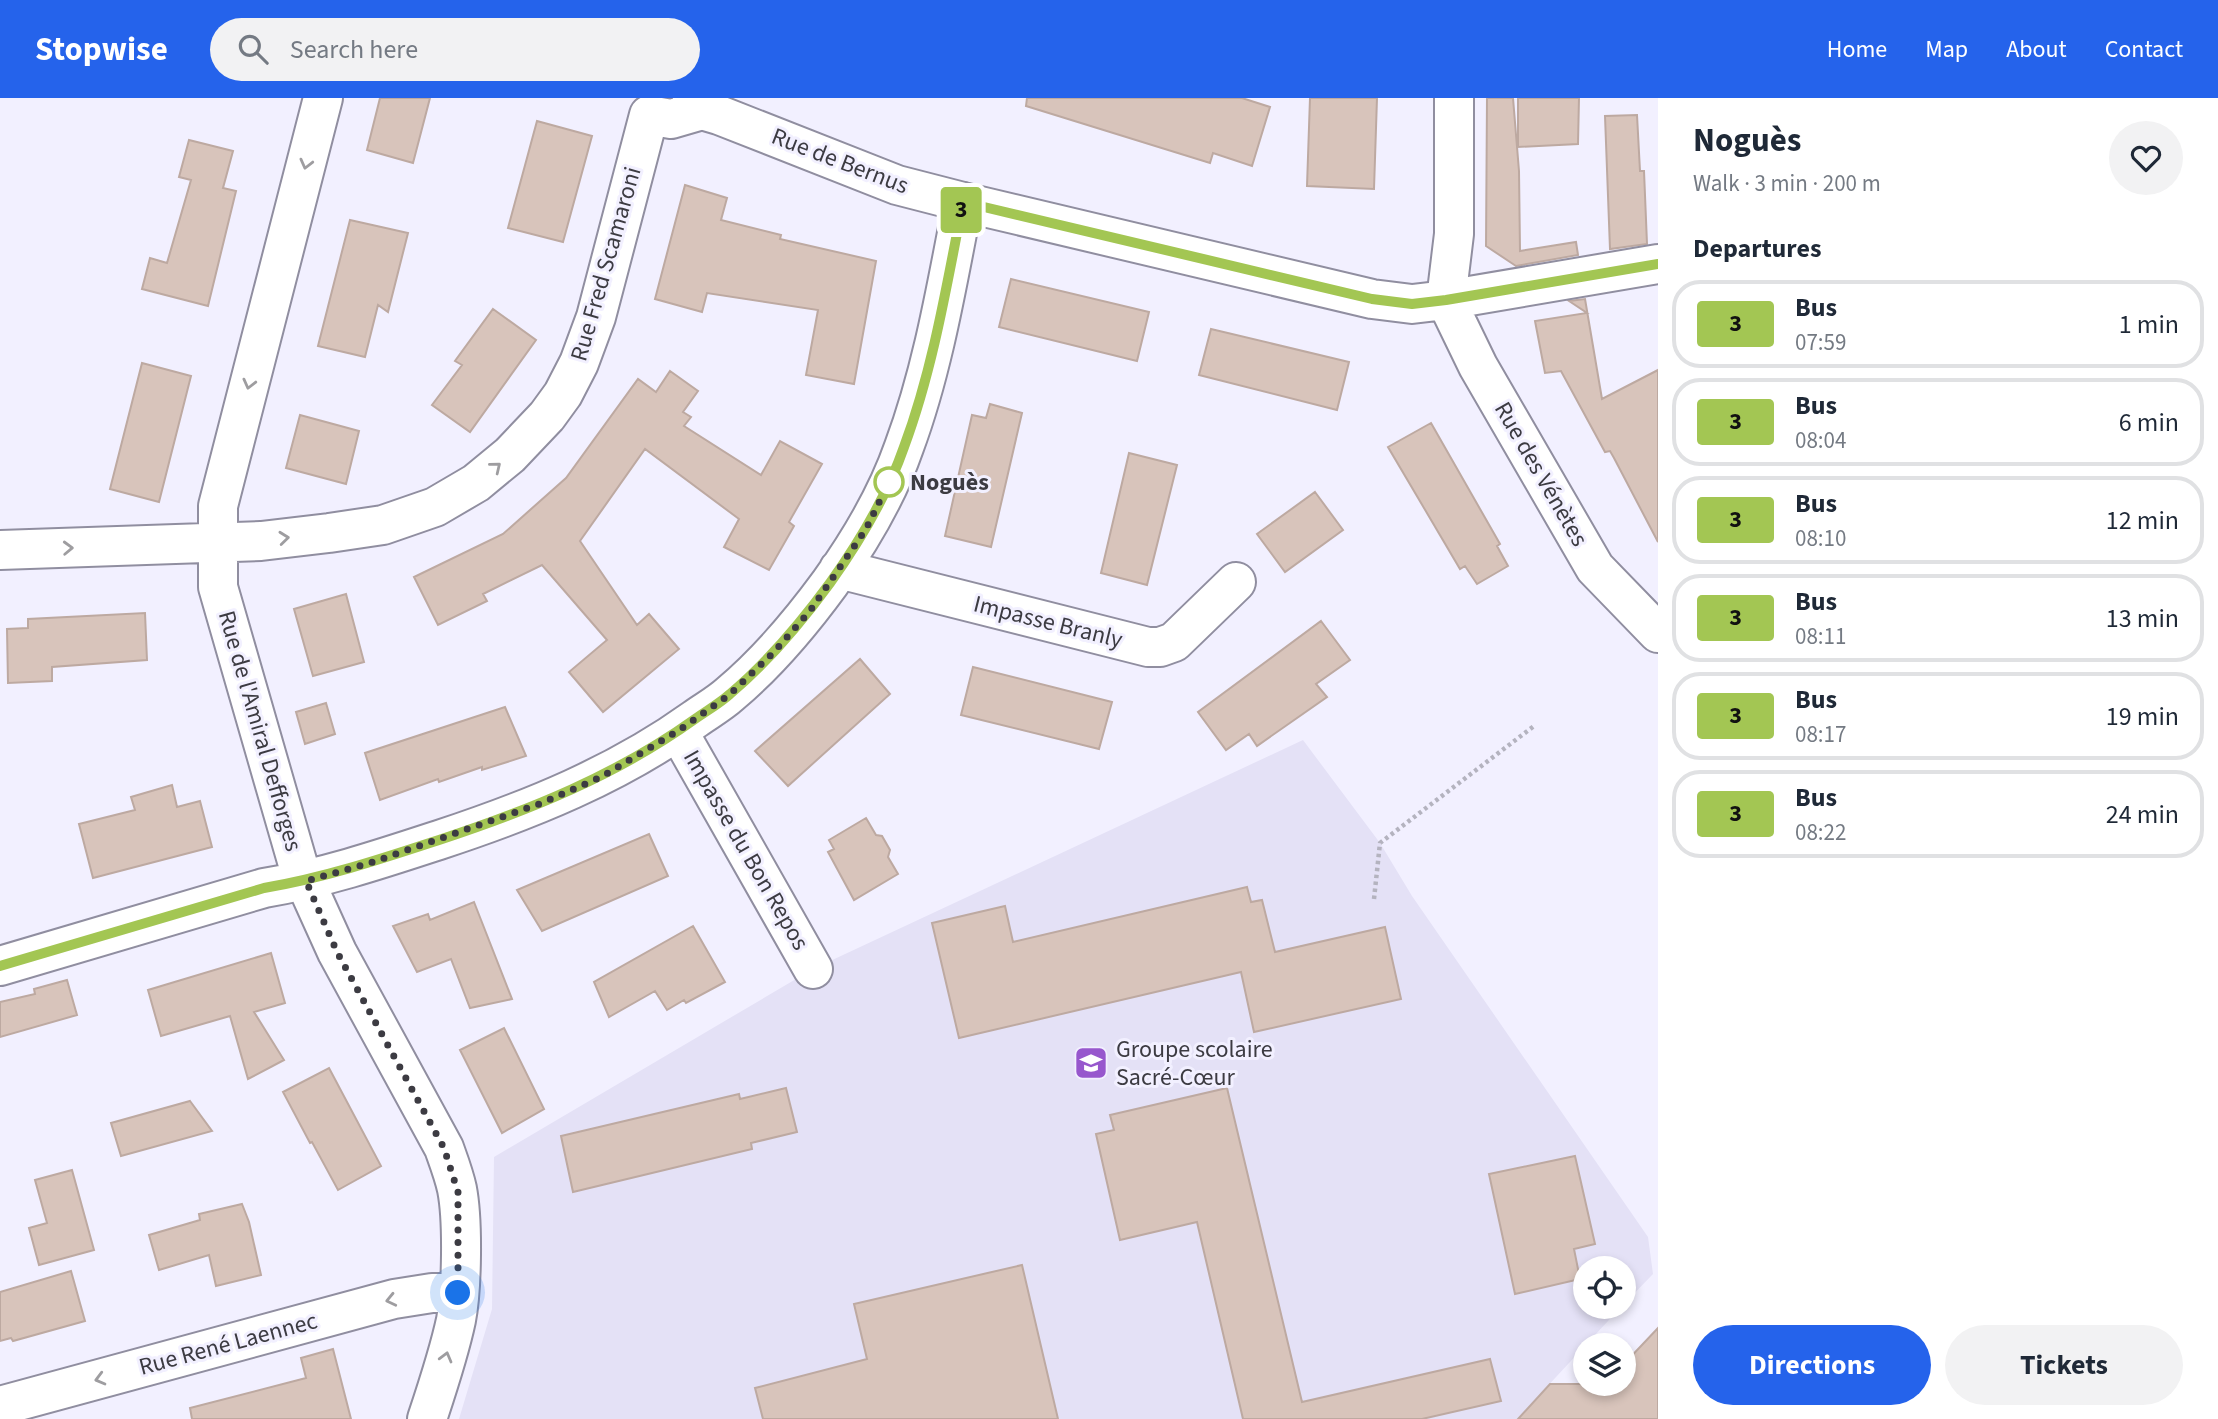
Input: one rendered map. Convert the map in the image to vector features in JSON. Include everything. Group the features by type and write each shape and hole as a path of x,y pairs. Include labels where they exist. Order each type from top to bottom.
{"street":[{"name":"Rue de l'Amiral Defforges","path":"323,98 218,506 218,587 299,868 337,952 444,1148 458,1192 456,1317 445,1364 427,1419"},
{"path":"1446,300 1454,234 1454,98"},
{"name":"Rue Fred Scamaroni","path":"0,550 261,541 383,524 435,507 476,483 510,455 547,416 563,394 579,363 596,317 645,106 671,119 697,104"},
{"name":"Rue de Bernus","path":"697,104 897,185 1372,299 1412,304 1446,300 1658,264"},
{"path":"0,966 264,888 306,881 370,863 542,803 601,777 678,731 729,695 773,653 810,611 866,529 904,449 918,406 940,315 963,202"},
{"name":"Rue des Vénètes","path":"1446,300 1478,366 1595,568 1658,633"},
{"name":"Impasse Branly","path":"839,569 1148,647 1160,647 1174,642 1236,582"},
{"name":"Impasse du Bon Repos","path":"678,731 813,969"},
{"name":"Rue René Laennec","path":"0,1406 394,1299 432,1293 458,1293"}],"path":[{"path":"1374,899 1380,843 1534,726"}],"shaded area":[{"name":"Groupe scolaire Sacré-Cœur","path":"1303,740 1380,843 1412,896 1648,1237 1653,1274 1636,1292 1636,1256 1573,1256 1573,1319 1610,1319 1597,1333 1573,1333 1573,1359 1517,1419 459,1419 492,1309 494,1157 813,969"}],"building":[{"path":"380,98 430,98 413,163 367,150"},
{"path":"1027,98 1242,98 1270,107 1252,166 1213,153 1210,163 1026,106"},
{"path":"1310,98 1377,98 1374,189 1307,186"},
{"path":"1487,98 1513,98 1519,171 1520,251 1576,242 1578,255 1516,266 1486,246"},
{"path":"1518,98 1579,98 1578,144 1518,147"},
{"path":"1637,115 1640,171 1644,171 1647,244 1610,249 1605,116"},
{"path":"537,121 592,136 563,242 508,228"},
{"path":"189,140 233,151 223,188 236,191 208,306 142,289 150,258 167,263 191,180 179,177"},
{"path":"685,185 727,198 721,220 781,235 780,239 876,261 854,384 806,375 818,310 707,293 702,312 655,299"},
{"path":"350,220 408,233 388,312 378,305 365,357 318,346"},
{"path":"1011,279 1149,312 1137,361 999,327"},
{"path":"1585,299 1602,399 1658,370 1658,542 1614,458 1610,451 1605,452 1561,371 1545,373 1535,321 1587,313 1569,301"},
{"path":"493,309 536,340 470,432 432,405 462,365 455,361"},
{"path":"1211,329 1349,362 1337,410 1199,375"},
{"path":"142,363 191,376 159,502 110,489"},
{"path":"670,371 698,391 683,412 691,417 684,426 761,475 780,441 822,464 789,522 794,526 769,570 724,547 739,519 645,449 580,541 637,625 649,614 679,649 603,712 569,672 607,640 542,565 483,594 487,601 438,625 414,577 503,534 566,478 638,379 656,392"},
{"path":"990,404 1022,413 991,547 945,536 972,415 986,418"},
{"path":"300,415 359,431 346,484 286,468"},
{"path":"1431,423 1500,544 1497,546 1508,566 1477,584 1465,566 1460,569 1388,447"},
{"path":"1129,453 1177,465 1147,585 1101,573"},
{"path":"1315,492 1343,530 1285,572 1257,534"},
{"path":"346,594 364,662 313,676 294,609"},
{"path":"145,613 147,660 52,667 52,681 8,683 7,629 28,628 28,619"},
{"path":"1321,621 1350,660 1316,684 1327,697 1257,746 1249,734 1226,750 1198,712"},
{"path":"860,659 890,694 788,786 755,751"},
{"path":"973,667 1112,702 1099,749 961,715"},
{"path":"326,703 335,734 305,744 296,712"},
{"path":"505,707 526,756 439,782 438,779 380,800 365,753"},
{"path":"172,785 177,807 200,801 212,847 93,878 79,824 135,810 131,797"},
{"path":"866,818 876,835 882,836 890,850 888,857 898,874 854,900 828,852 834,849 829,840"},
{"path":"649,834 668,876 542,931 517,890"},
{"path":"1247,887 1251,902 1262,900 1275,952 1385,927 1401,999 1254,1032 1241,972 959,1038 932,923 1005,906 1013,942"},
{"path":"474,902 512,999 470,1008 451,959 417,972 393,926 428,914 430,920"},
{"path":"693,926 725,982 667,1010 655,991 609,1017 594,982"},
{"path":"271,953 285,1003 254,1012 284,1060 248,1079 230,1016 161,1036 148,990"},
{"path":"67,980 77,1015 0,1037 0,1002 35,994 34,989"},
{"path":"504,1028 544,1109 502,1133 460,1050"},
{"path":"329,1068 381,1166 338,1190 283,1092"},
{"path":"786,1088 797,1132 751,1143 752,1149 573,1192 561,1136 739,1094 740,1099"},
{"path":"1227,1088 1302,1402 1490,1359 1501,1401 1422,1419 1243,1419 1197,1222 1120,1240 1096,1134 1114,1130 1110,1115"},
{"path":"190,1101 212,1131 121,1156 111,1123"},
{"path":"1575,1156 1595,1244 1574,1249 1573,1281 1515,1294 1489,1174"},
{"path":"72,1170 94,1250 39,1265 29,1228 47,1223 35,1180"},
{"path":"242,1204 249,1222 261,1275 216,1286 209,1255 159,1270 149,1235 200,1220 199,1214"},
{"path":"1022,1265 1058,1419 763,1419 755,1388 867,1359 854,1304"},
{"path":"71,1271 85,1321 13,1341 11,1338 0,1341 0,1292"},
{"path":"1658,1328 1658,1419 1518,1419 1550,1384 1573,1384 1573,1396 1636,1396 1636,1351"},
{"path":"333,1349 351,1419 192,1419 190,1408 306,1378 301,1358"}],"bus line":[{"name":"3","path":"0,966 264,888 306,881 370,863 488,824 601,777 647,751 729,695 773,653 810,611 866,529 887,488 904,449 918,406 963,202 1372,299 1412,304 1658,264"}],"place":[{"name":"Noguès","path":"889,482"},
{"name":"Groupe scolaire Sacré-Cœur","path":"1091,1063"}],"route":[{"path":"458,1293 458,1192 453,1171 444,1148 337,952 306,881 370,863 542,803 601,777 678,731 729,695 773,653 810,611 866,529 889,482"}]}
